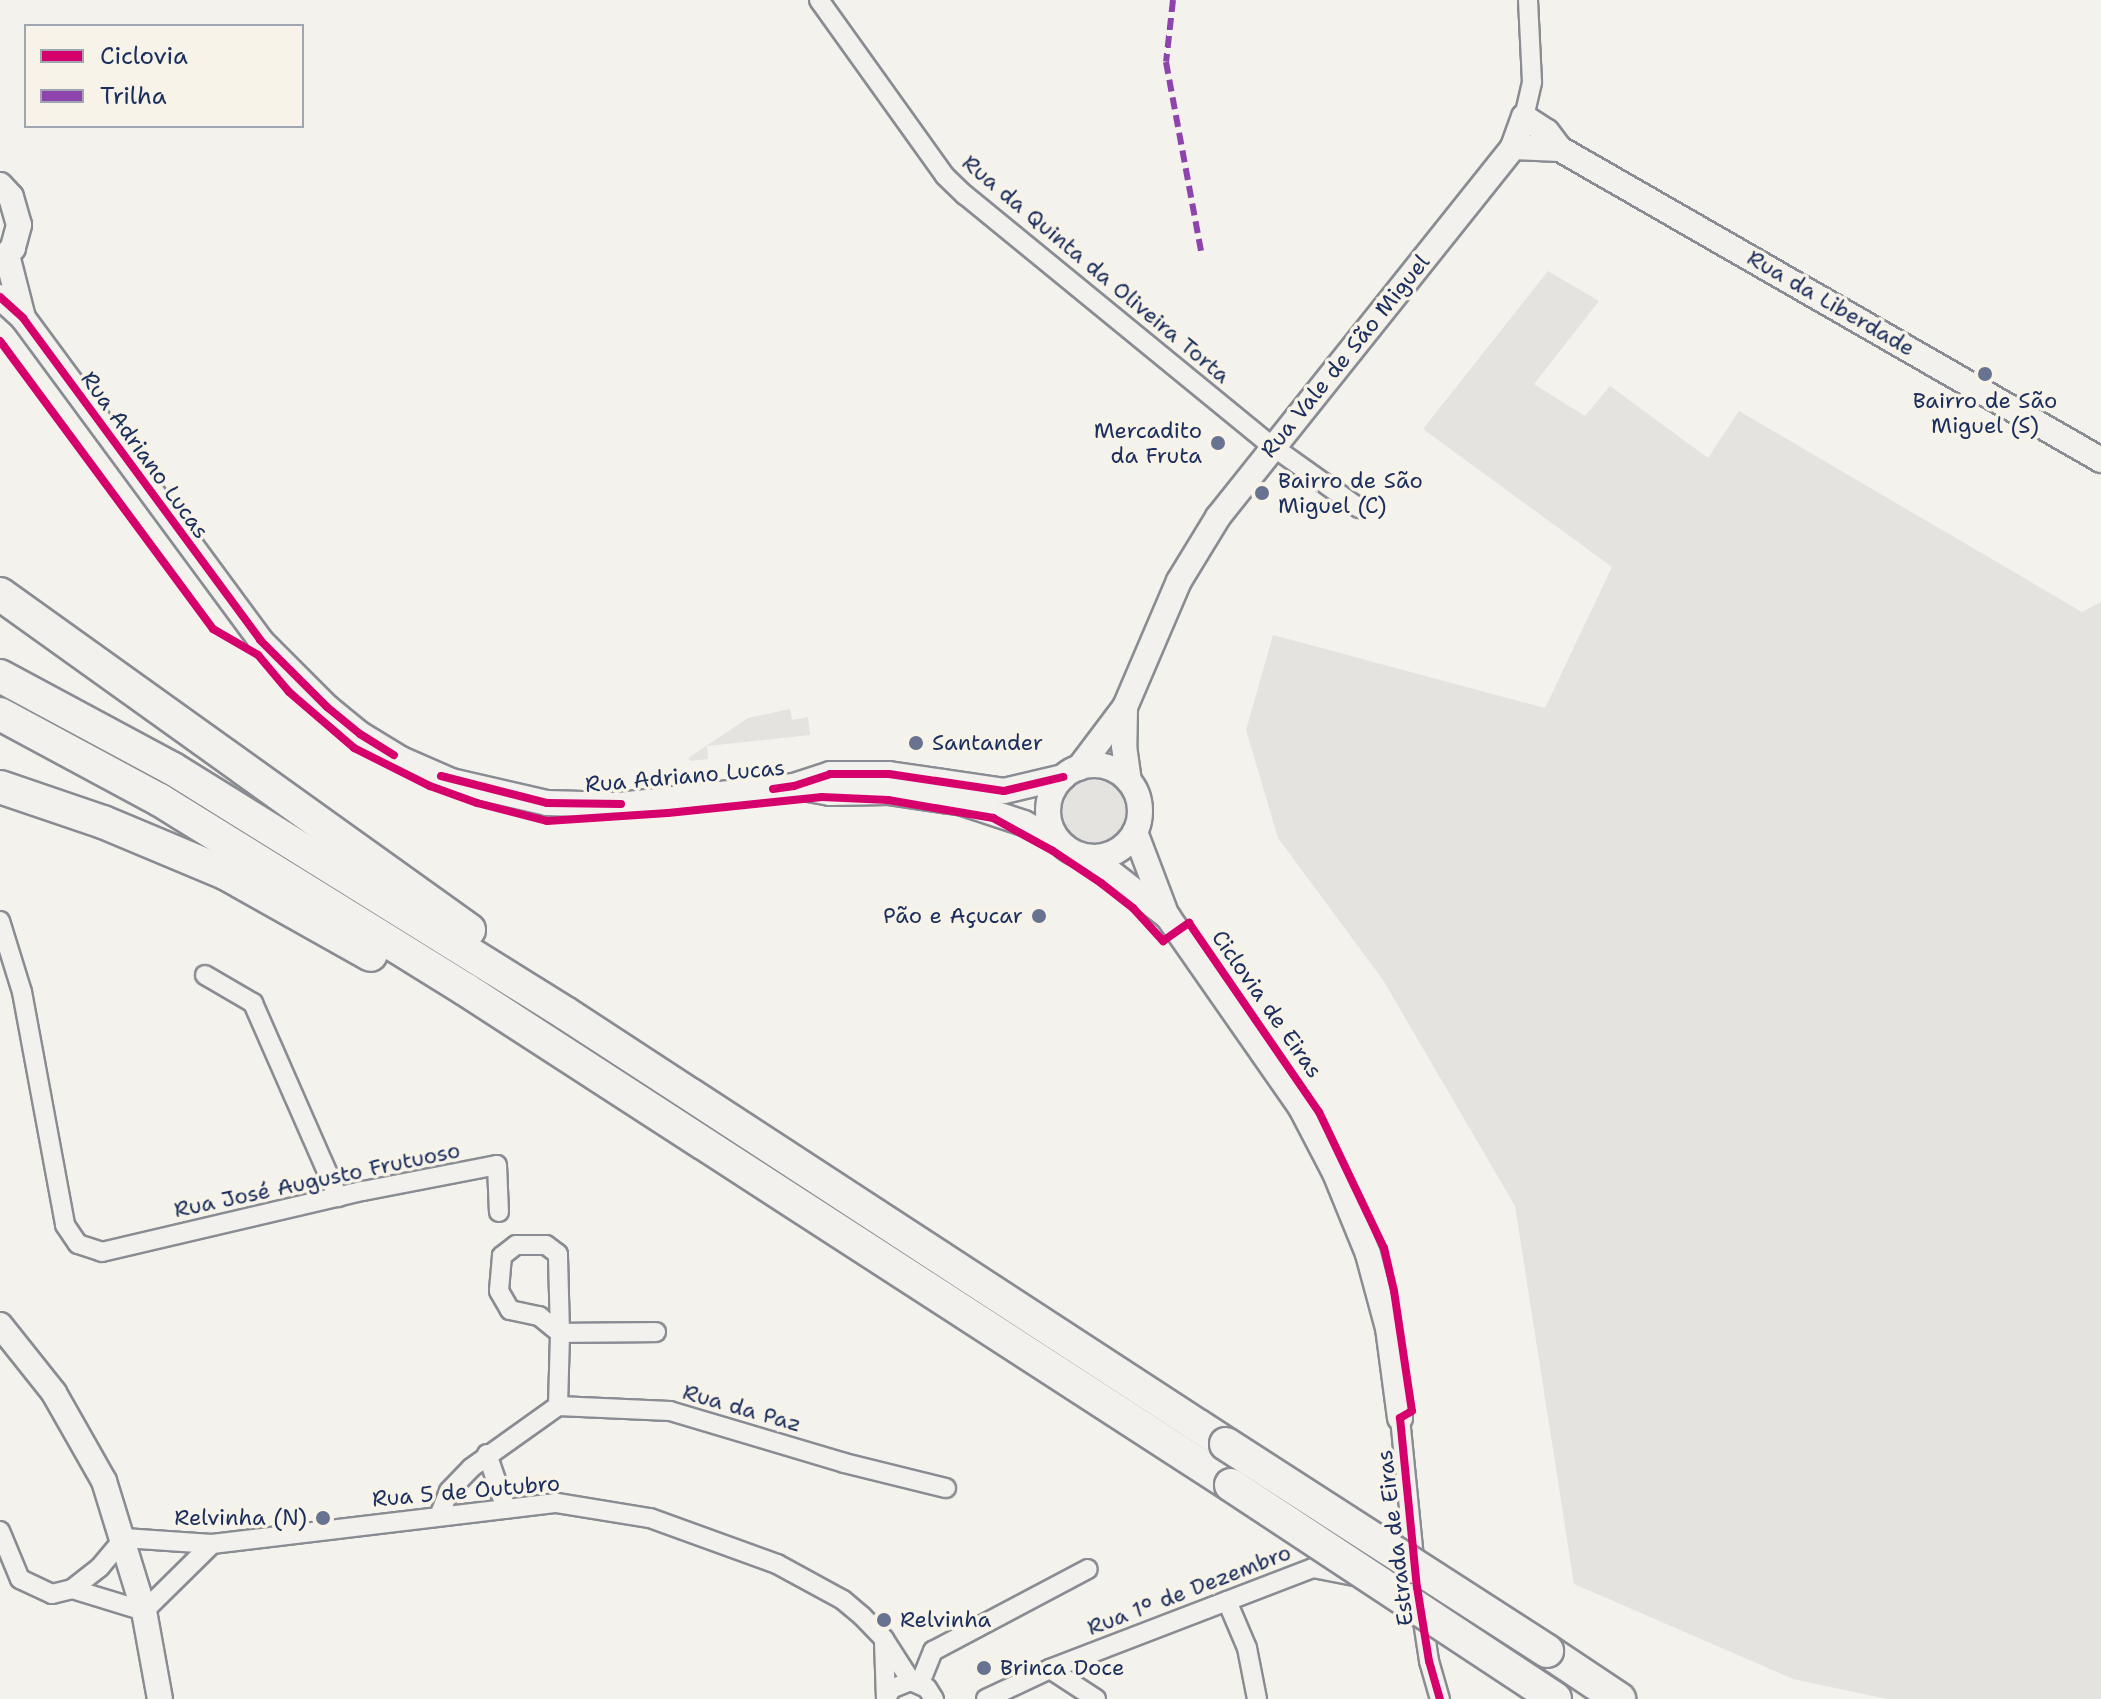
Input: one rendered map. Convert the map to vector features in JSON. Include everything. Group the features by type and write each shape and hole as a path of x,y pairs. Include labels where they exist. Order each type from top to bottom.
{"highway":[{"path":"0,594 470,931 565,1013"},
{"path":"0,676 173,769 565,1013 1619,1699"},
{"path":"0,714 160,800 546,1042 1231,1485 1555,1699"},
{"path":"0,787 103,822 225,873 413,979 546,1042"}],"street":[{"name":"Rua da Quinta da Oliveira Torta","path":"819,0 945,176 1272,446 1359,508"},
{"name":"Rua Vale de São Miguel","path":"1071,772 1125,707 1179,581 1218,517 1513,147 1532,82 1528,0"},
{"name":"Rua da Liberdade","path":"1524,117 1547,132 1560,149 2101,460"},
{"name":"Rua da Liberdade","path":"1513,147 1560,149"},
{"name":"Rua Adriano Lucas","path":"0,185 11,197 19,225 17,239 4,258 23,318"},
{"name":"Rua Adriano Lucas","path":"0,297 23,318 260,640 327,707 380,747 451,781 547,803 619,805 794,786 830,774 889,774 1004,791 1071,772"},
{"name":"Rua Vale de São Miguel","path":"1125,707 1124,746 1129,781"},
{"path":"1106,766 1129,781 1140,805 1135,832 1116,851 1091,857 1079,855 1059,842 1048,816 1054,788 1071,772 1106,766"},
{"name":"Rua Adriano Lucas","path":"794,786 830,793 888,792 963,803 1024,823 1059,842"},
{"name":"Estrada de Eiras","path":"1135,832 1168,917 1300,1106 1335,1173 1368,1254 1388,1328 1417,1587 1429,1661 1440,1699"},
{"name":"Estrada de Eiras","path":"1091,857 1168,917"},
{"name":"Rua José Augusto Frutuoso","path":"0,921 22,992 65,1225 78,1244 102,1252 338,1197 497,1165 499,1212"},
{"path":"205,975 253,1003 338,1197"},
{"path":"439,1516 449,1491 487,1454 558,1406 560,1333 558,1254 546,1245 516,1245 502,1256 499,1291 510,1310 539,1316 560,1333 656,1332"},
{"path":"0,1325 54,1393 104,1481 144,1611 160,1699"},
{"name":"Rua da Paz","path":"558,1406 670,1411 844,1463 946,1488"},
{"path":"487,1454 506,1509"},
{"name":"Rua 5 de Outubro","path":"124,1538 212,1544 557,1503 650,1518 777,1564 843,1600 884,1639 915,1682 934,1699"},
{"path":"0,1531 20,1579 52,1594 72,1589 100,1567 124,1538"},
{"path":"144,1611 212,1544"},
{"name":"Rua 1º de Dezembro","path":"986,1699 1050,1669 1313,1568 1417,1587"},
{"path":"886,1699 891,1689 915,1682 933,1651 1088,1569"},
{"path":"72,1589 144,1611"},
{"path":"1227,1601 1247,1648 1257,1699"},
{"path":"884,1639 886,1699"},
{"path":"1050,1669 1096,1699"}],"shaded area":[{"path":"1548,271 1599,301 1534,384 1585,416 1610,386 1708,458 1739,411 2082,612 2101,602 2101,1699 1887,1699 1793,1679 1574,1584 1515,1206 1383,980 1278,838 1246,730 1273,635 1545,708 1612,567 1423,429"},
{"path":"790,709 792,720 808,717 810,735 707,746 708,759 691,761 688,758 748,718"},
{"path":"1093,775 1118,785 1128,810 1118,835 1093,845 1068,835 1058,810 1068,785"}],"marked path":[{"path":"1173,0 1166,62 1201,251"}],"cycle path":[{"path":"0,297 23,318 260,640 327,707 360,734 394,755"},
{"name":"Ciclovia de Eiras","path":"0,341 213,629 258,655 289,692 354,748 430,786 477,803 547,821 668,813 822,797 888,800 993,818 1053,851 1101,883 1133,908 1163,941 1189,923 1319,1112 1384,1248 1394,1291 1412,1411 1400,1418 1417,1587 1429,1661 1440,1699"},
{"path":"773,789 794,786 830,774 889,774 1004,791 1063,777"},
{"path":"441,776 547,803 621,804"}],"place":[{"name":"Bairro de São Miguel (S)","path":"1985,374"},
{"name":"Mercadito da Fruta","path":"1218,443"},
{"name":"Bairro de São Miguel (C)","path":"1262,493"},
{"name":"Santander","path":"916,743"},
{"name":"Pão e Açucar","path":"1039,916"},
{"name":"Relvinha (N)","path":"323,1518"},
{"name":"Relvinha","path":"884,1620"},
{"name":"Brinca Doce","path":"984,1668"}]}
